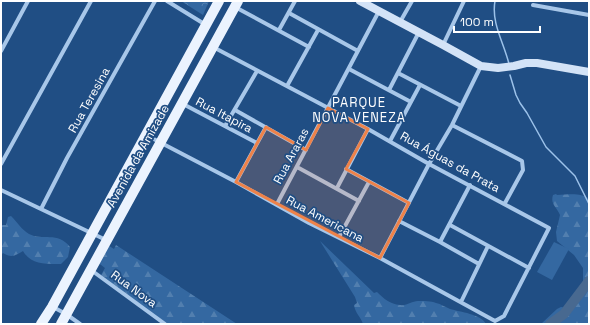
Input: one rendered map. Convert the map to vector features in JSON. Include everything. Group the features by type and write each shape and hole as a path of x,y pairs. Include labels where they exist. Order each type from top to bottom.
{"main road":[{"name":"Avenida da Amizade","path":"41,324 52,307 91,233 219,1"},
{"name":"Avenida da Amizade","path":"61,324 237,4"}],"street":[{"path":"1,51 28,1"},
{"path":"1,164 91,1"},
{"name":"Rua Teresina","path":"41,209 71,151 155,1"},
{"path":"167,1 206,25"},
{"path":"279,30 295,1"},
{"path":"360,1 480,66 498,68 537,62 589,72"},
{"path":"400,22 412,1"},
{"path":"443,45 464,1"},
{"path":"237,4 309,47"},
{"path":"533,5 589,15"},
{"name":"Rua Araras","path":"277,204 379,11"},
{"path":"289,13 358,52"},
{"path":"287,86 318,30"},
{"path":"389,90 419,32"},
{"name":"Rua Águas da Prata","path":"213,48 368,129 429,164 505,203 549,228 529,268"},
{"path":"380,258 429,164 452,125 480,66"},
{"path":"349,69 411,102"},
{"path":"225,126 257,70"},
{"path":"398,73 461,106"},
{"path":"390,141 420,85"},
{"name":"Rua Itapira","path":"182,104 257,143"},
{"path":"235,110 306,150"},
{"path":"452,125 522,162 523,170 505,203"},
{"path":"236,182 266,127"},
{"path":"337,188 368,129"},
{"name":"Rua Americana","path":"146,135 277,204 309,223 380,258 495,321 504,316 529,268"},
{"path":"298,166 358,201"},
{"path":"346,169 409,202"},
{"path":"339,237 369,182"},
{"path":"440,242 470,185"},
{"path":"1,190 106,240"},
{"path":"399,221 479,264"},
{"path":"450,225 529,268"},
{"path":"461,302 488,246"},
{"name":"Rua Nova","path":"90,269 166,324"},
{"path":"52,307 66,314 80,324"}],"highlighted area":[{"path":"328,108 368,129 346,169 409,203 380,258 236,182 266,127 306,150"}],"green space":[{"path":"181,1 209,1 203,15"},
{"path":"553,195 582,195 589,199 589,324 541,324 557,309 561,307 567,308 573,305 581,291 583,283 583,268 574,255 557,241 556,232 560,215 552,201"},
{"path":"11,216 29,234 39,237 60,239 65,242 70,247 68,257 61,264 50,264 39,263 30,259 23,251 13,256 8,256 3,253 1,255 1,225 6,225 8,217"},
{"path":"320,241 374,293 377,292 390,302 403,305 418,301 434,302 450,309 480,318 486,324 363,324 354,305 357,303 355,297"},
{"path":"554,242 569,249 552,280 537,272"},
{"path":"106,244 114,249 116,245 237,324 168,324 101,275 105,268 96,261"}],"waterway":[{"path":"495,1 494,9 496,25 509,64"},
{"path":"510,75 516,95 546,147 575,176 589,204"},
{"path":"550,324 564,314 589,281"}],"district":[{"name":"PARQUE NOVA VENEZA","path":"359,110"}]}
